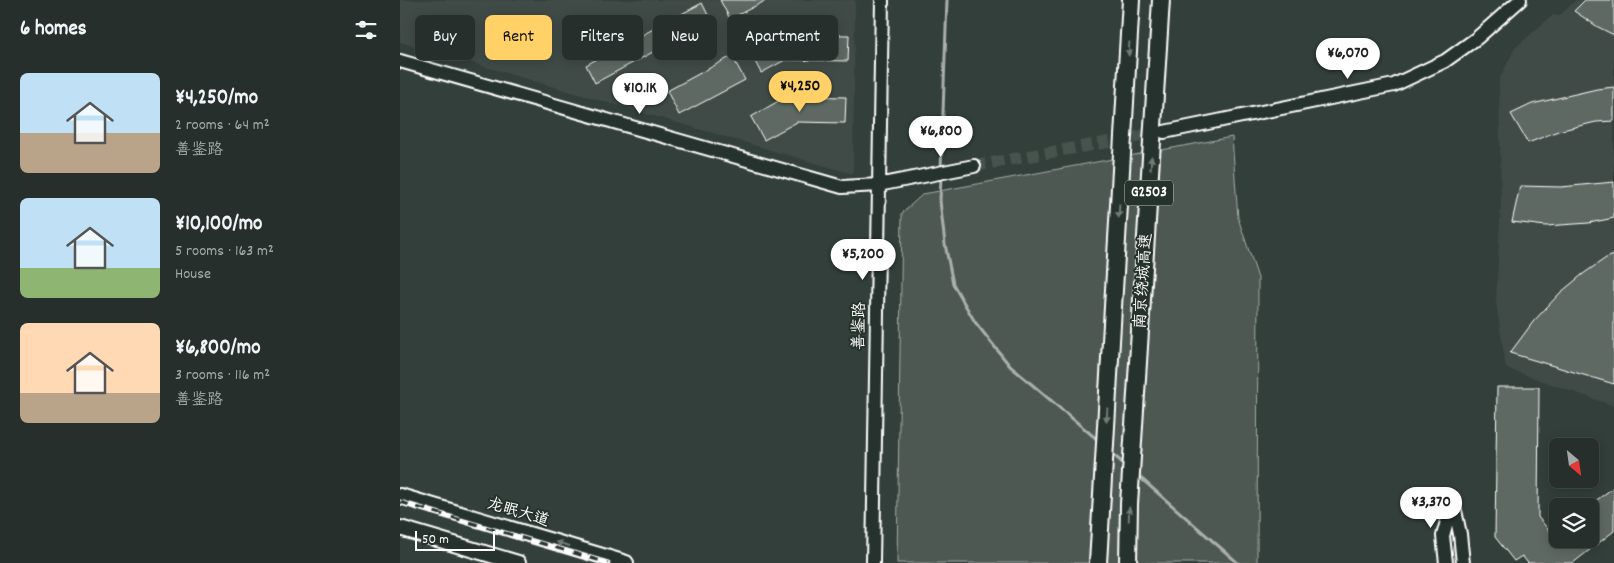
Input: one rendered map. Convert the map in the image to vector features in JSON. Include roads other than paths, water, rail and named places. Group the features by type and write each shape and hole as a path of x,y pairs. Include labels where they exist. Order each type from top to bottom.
{"highway":[{"name":"南京绕城高速","path":"1098,563 1132,0"},
{"name":"南京绕城高速","path":"1128,563 1129,504 1161,0"}],"main road":[{"name":"龙眠大道","path":"400,496 626,563"},
{"path":"400,528 518,563"}],"street":[{"name":"善鉴路","path":"873,563 882,0"},
{"path":"1164,132 1394,85 1446,60 1477,38 1520,0"},
{"path":"400,61 842,187 878,185 974,166"},
{"path":"1446,563 1443,536 1453,498 1463,563"}],"waterway":[{"path":"941,169 947,0"},
{"path":"941,176 940,201 945,244 953,284 975,322 1010,366 1099,441"},
{"path":"1109,451 1125,465"},
{"path":"1136,474 1238,563"}],"tunnel":[{"path":"974,166 1159,133"}],"railway":[{"path":"400,502 608,563"}]}
